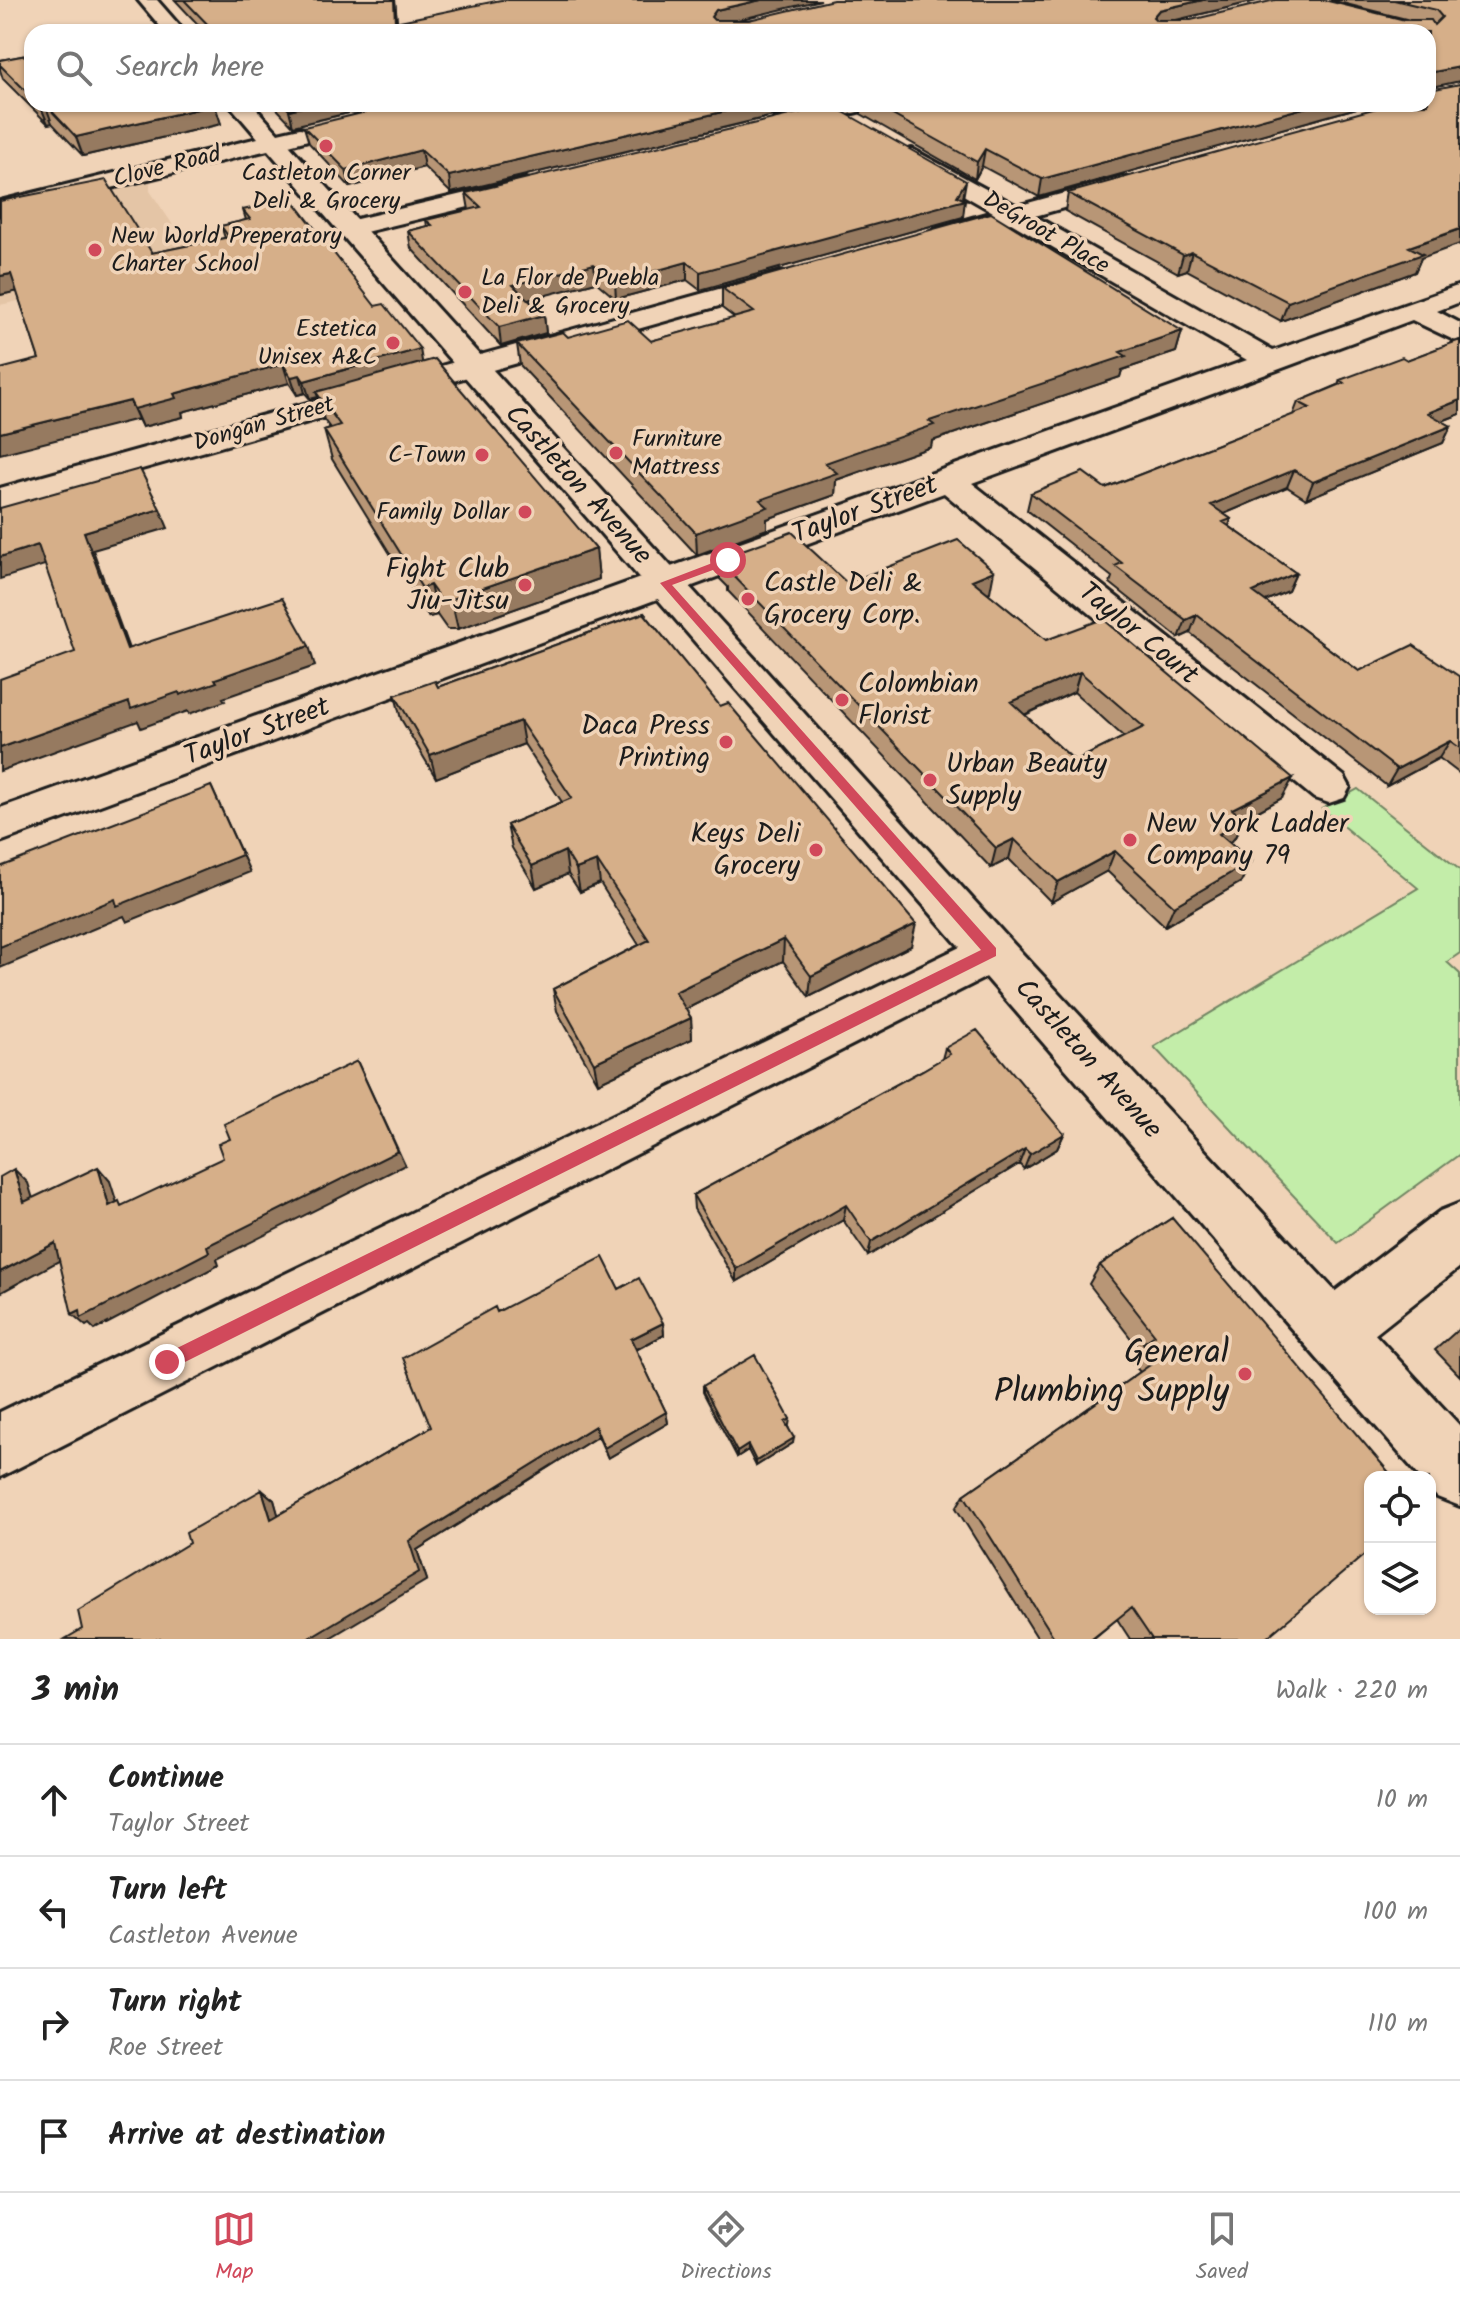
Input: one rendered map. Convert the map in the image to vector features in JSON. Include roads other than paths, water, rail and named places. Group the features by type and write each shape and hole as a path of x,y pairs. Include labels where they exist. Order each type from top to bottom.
{"street":[{"path":"147,0 168,24"},
{"name":"Castleton Avenue","path":"247,112 991,952 1460,1474"},
{"path":"760,129 813,112"},
{"name":"Clove Road","path":"0,208 326,128"},
{"name":"DeGroot Place","path":"888,142 1271,362"},
{"path":"919,241 1150,176"},
{"path":"349,228 545,181"},
{"name":"Dongan Street","path":"0,499 797,275"},
{"name":"Taylor Street","path":"0,825 1460,293"},
{"path":"1413,310 1460,334"},
{"name":"Taylor Court","path":"948,480 1329,787"},
{"path":"0,1445 991,952"},
{"path":"1333,1330 1460,1231"}],"place":[{"name":"Castleton Corner Deli & Grocery","path":"326,146"},
{"name":"New World Preperatory Charter School","path":"95,250"},
{"name":"La Flor de Puebla Deli & Grocery","path":"465,292"},
{"name":"Estetica Unisex A&C","path":"393,343"},
{"name":"Furniture Mattress","path":"616,453"},
{"name":"C-Town","path":"482,455"},
{"name":"Family Dollar","path":"525,512"},
{"name":"Fight Club Jiu-Jitsu","path":"525,585"},
{"name":"Castle Deli & Grocery Corp.","path":"748,599"},
{"name":"Colombian Florist","path":"842,700"},
{"name":"Daca Press Printing","path":"726,742"},
{"name":"Urban Beauty Supply","path":"930,780"},
{"name":"New York Ladder Company 79","path":"1130,840"},
{"name":"Keys Deli Grocery","path":"816,850"},
{"name":"General Plumbing Supply","path":"1245,1374"}]}
